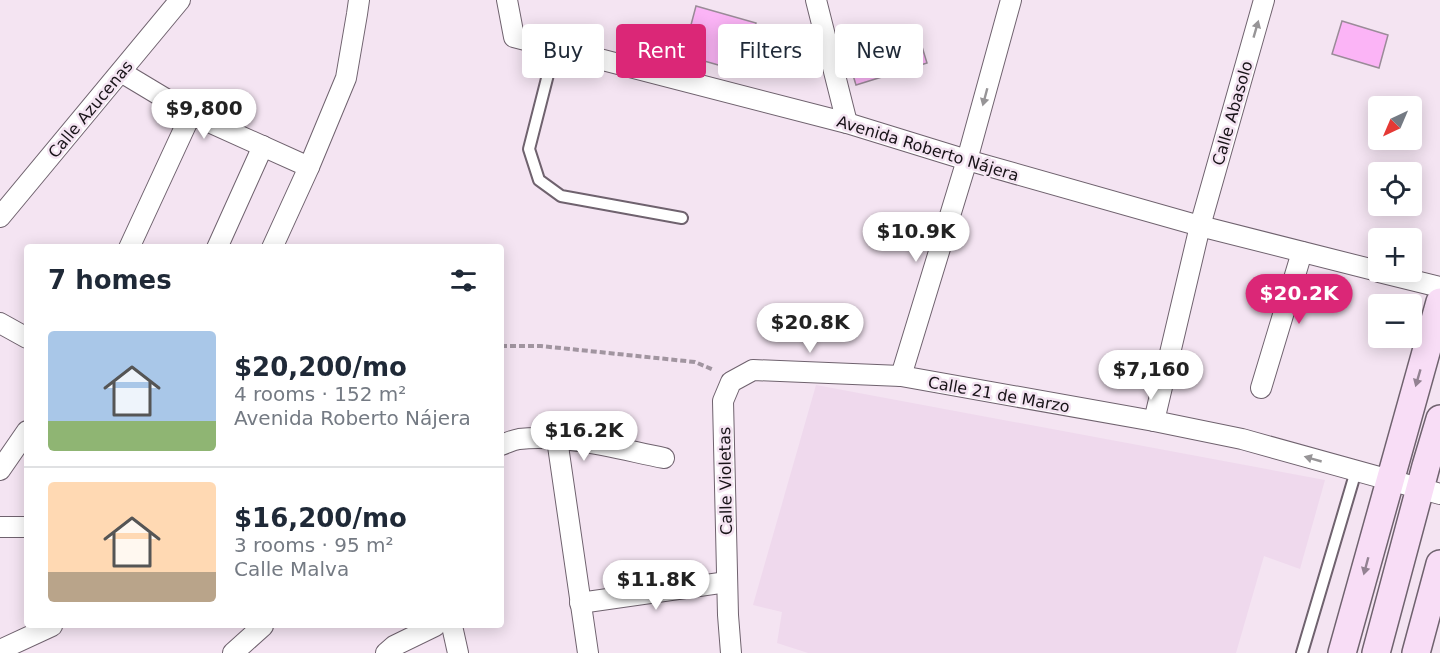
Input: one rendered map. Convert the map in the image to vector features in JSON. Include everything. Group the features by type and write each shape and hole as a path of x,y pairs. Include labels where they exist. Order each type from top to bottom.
{"street":[{"name":"Calle Azucenas","path":"0,217 180,0"},
{"path":"274,244 346,78 358,0"},
{"name":"Avenida Roberto Nájera","path":"507,0 514,37 522,39"},
{"path":"816,0 847,123"},
{"path":"901,376 968,160 1011,0"},
{"name":"Calle Abasolo","path":"1154,421 1200,226 1264,0"},
{"name":"Avenida Roberto Nájera","path":"604,60 847,123 1200,226 1368,268"},
{"path":"121,72 191,114 309,167"},
{"path":"131,244 191,114"},
{"path":"219,244 262,146"},
{"path":"1261,388 1302,252"},
{"name":"Avenida Roberto Nájera","path":"1421,282 1440,287"},
{"path":"1342,653 1440,302"},
{"path":"0,323 24,336"},
{"name":"Calle 21 de Marzo","path":"731,382 753,370 901,376 1242,439 1430,491"},
{"name":"Calle Violetas","path":"731,382 723,401 731,653"},
{"path":"1376,653 1430,491 1440,419"},
{"path":"0,470 24,435"},
{"path":"504,444 518,439 556,439 664,458"},
{"path":"556,439 588,653"},
{"path":"0,527 24,527"},
{"path":"1416,653 1440,564"},
{"path":"580,603 727,582"},
{"path":"0,650 48,628"},
{"path":"233,653 261,628"},
{"path":"386,653 394,646 431,628"},
{"path":"452,628 458,653"}],"lane":[{"path":"547,78 529,148 539,180 561,196 682,218"},
{"path":"1302,653 1356,471"}],"path":[{"path":"504,346 541,346 695,362 713,369 731,382"}],"shaded area":[{"path":"816,385 1325,480 1300,569 1264,556 1236,653 808,653 777,643 782,612 753,605"}],"building":[{"path":"696,6 756,23 718,24 718,65 706,62 706,24 691,24"},
{"path":"1342,21 1388,35 1379,68 1332,54"},
{"path":"923,50 927,63 923,64"},
{"path":"854,78 879,78 856,85"}]}
